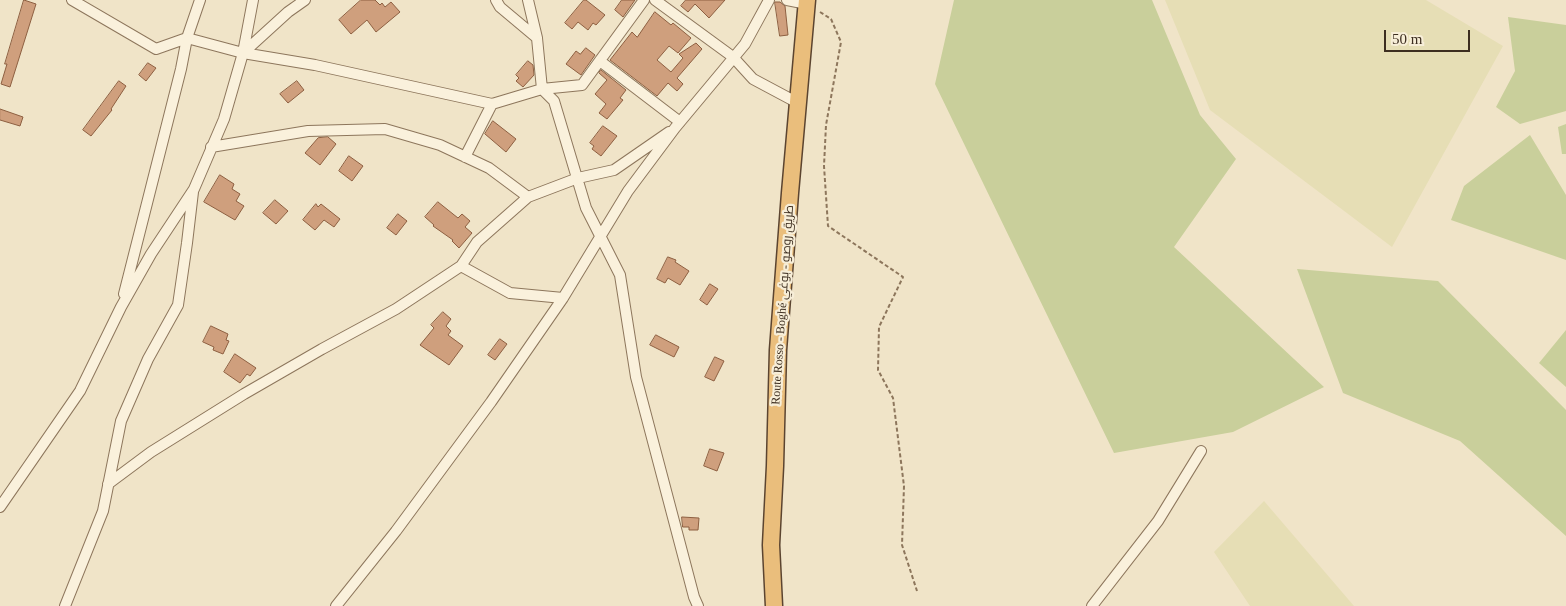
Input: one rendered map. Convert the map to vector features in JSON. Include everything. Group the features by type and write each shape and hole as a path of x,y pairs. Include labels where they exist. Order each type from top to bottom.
{"highway":[{"name":"Route Rosso - Boghé طريق روصو - بوغي","path":"774,606 771,545 778,350 807,2"}],"street":[{"path":"72,0 156,48 188,38 243,52 315,65 492,104 542,89 582,85 644,0"},
{"path":"121,307 188,38 200,0"},
{"path":"0,507 80,391 121,307 152,254 194,189 224,119 243,52 253,0"},
{"path":"243,52 288,12 305,0"},
{"path":"496,0 500,7 537,38"},
{"path":"528,0 537,38 542,89 554,101 586,208 620,275 636,377 694,597 698,606"},
{"path":"655,0 733,57 753,79 798,103"},
{"path":"336,606 396,531 491,402 563,298 628,190 678,125 745,44 769,0"},
{"path":"786,0 807,2"},
{"path":"600,61 678,125"},
{"path":"465,157 492,104"},
{"path":"108,484 151,452 244,394 396,309 461,266 477,242 528,196 578,178 614,170 678,125"},
{"path":"212,147 308,131 385,129 440,145 489,168 528,196"},
{"path":"65,606 103,512 121,421 148,359 178,305 194,189"},
{"path":"461,266 510,293 563,298"},
{"path":"1092,606 1158,521 1201,451"}],"path":[{"path":"807,2 831,19 841,42 826,125 824,166 828,226 903,277 878,327 878,370 893,398 904,486 902,545 916,591"}],"shaded area":[{"path":"1165,0 1426,0 1503,46 1392,247 1210,110"},
{"path":"1264,501 1354,606 1250,606 1214,552"}],"green space":[{"path":"954,0 1152,0 1200,115 1236,159 1174,247 1324,387 1233,432 1114,453 935,84"},
{"path":"1508,17 1566,25 1566,111 1520,124 1496,107 1515,71"},
{"path":"1566,124 1566,154 1562,154 1558,127"},
{"path":"1530,135 1566,195 1566,260 1451,220 1464,186"},
{"path":"1297,269 1438,281 1566,410 1566,536 1460,441 1343,393"},
{"path":"1566,330 1566,387 1539,363"}],"building":[{"path":"24,0 36,4 10,87 1,84"},
{"path":"361,0 375,0 380,5 382,3 385,7 391,2 400,12 376,32 367,20 351,34 339,20"},
{"path":"584,0 605,15 596,25 593,23 588,30 578,22 572,29 565,23"},
{"path":"622,0 635,0 623,17 615,10"},
{"path":"686,0 725,0 709,18 695,4 688,12 681,6"},
{"path":"775,2 780,2 785,6 788,35 780,36"},
{"path":"655,12 671,25 673,23 691,38 678,53 669,46 657,60 671,72 683,58 679,54 696,43 702,49 677,78 683,84 677,91 668,83 657,96 610,60 632,32 637,37"},
{"path":"586,48 595,55 581,75 566,64 576,51 580,54"},
{"path":"528,61 533,65 534,75 523,87 516,81 519,78 516,75"},
{"path":"148,63 156,68 146,81 139,75"},
{"path":"601,70 626,90 620,98 623,100 607,119 599,113 606,104 595,94 607,80 599,73"},
{"path":"119,81 126,86 112,110 91,136 83,130"},
{"path":"297,81 304,90 288,103 280,94"},
{"path":"0,109 23,117 20,126 0,120"},
{"path":"493,121 516,139 506,152 485,134"},
{"path":"603,126 617,136 601,156 592,149 594,146 590,143"},
{"path":"328,137 336,144 320,165 305,153 318,138"},
{"path":"349,156 363,166 352,181 339,171"},
{"path":"220,175 234,184 232,189 240,194 236,201 244,206 235,220 204,202"},
{"path":"275,200 288,211 276,224 263,213"},
{"path":"438,202 458,218 462,214 470,221 465,227 472,233 459,248 453,240 433,226 425,217"},
{"path":"316,204 318,207 321,204 340,219 334,227 324,220 315,230 303,220"},
{"path":"398,214 407,221 396,235 387,228"},
{"path":"668,257 676,260 675,262 689,271 680,285 668,278 665,283 657,279"},
{"path":"710,284 718,289 707,305 700,300"},
{"path":"443,312 451,319 446,326 451,331 448,335 463,346 449,365 420,345 434,328 431,325"},
{"path":"211,326 228,334 226,340 229,341 223,354 213,350 214,347 203,342"},
{"path":"656,335 679,347 674,357 650,345"},
{"path":"500,339 507,344 495,360 488,355"},
{"path":"235,354 256,368 250,376 247,374 240,383 224,372"},
{"path":"715,357 724,361 714,381 705,377"},
{"path":"710,449 724,453 717,471 704,466"},
{"path":"682,517 699,518 698,530 689,530 689,527 683,527"}]}
